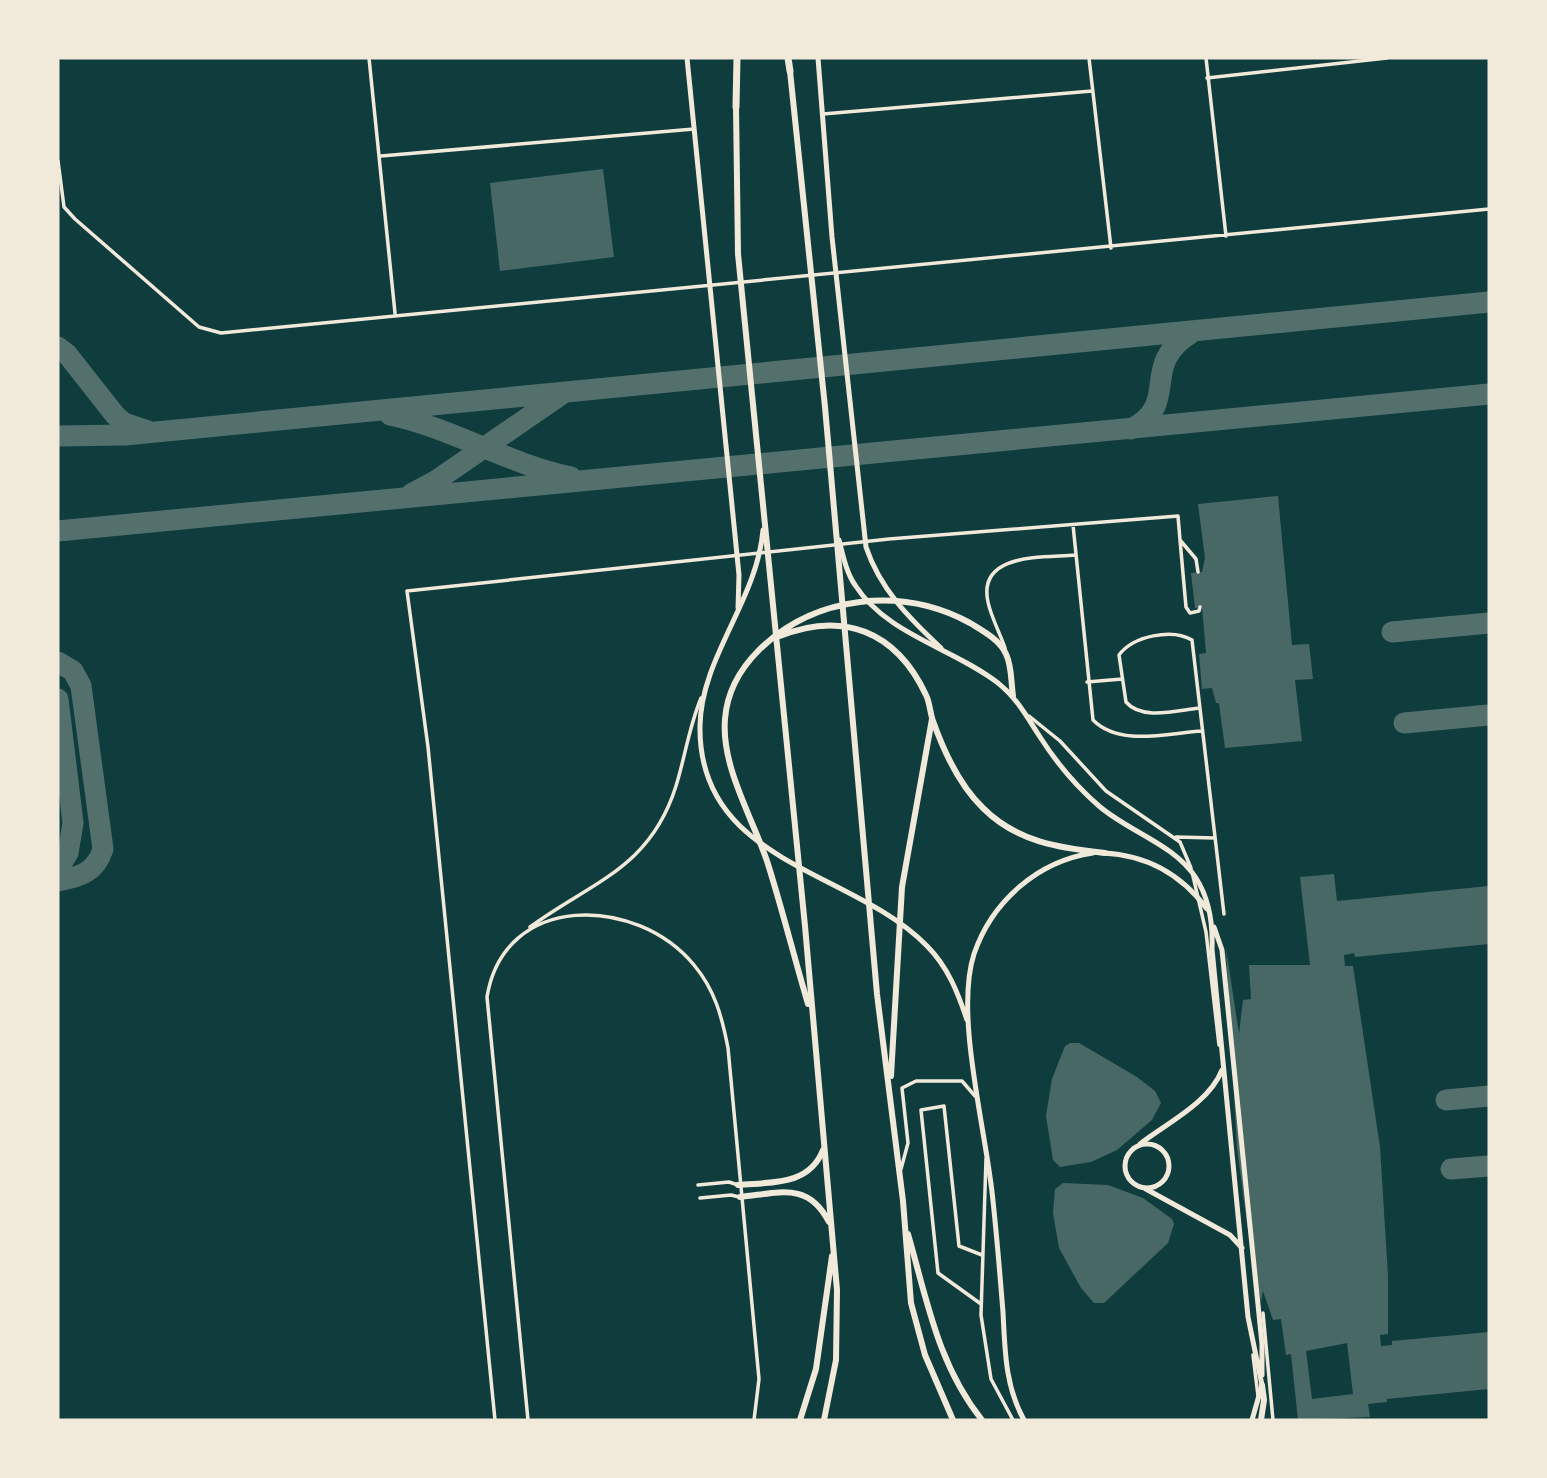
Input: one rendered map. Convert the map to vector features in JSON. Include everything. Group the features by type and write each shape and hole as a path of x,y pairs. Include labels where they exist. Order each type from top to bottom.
{"highway":[{"path":"736,107 737,58"},
{"path":"788,58 790,71"}],"main road":[{"path":"687,58 739,575 736,620"},
{"path":"818,58 832,237 866,547 872,566 894,601 941,648"},
{"path":"790,71 837,534 877,994 905,1223 906,1263 916,1328 936,1386 953,1420"},
{"path":"736,107 738,254 805,926 833,1247 838,1337 833,1383 824,1420"},
{"path":"764,530 758,566 708,680 701,704 700,744 712,786 730,814 753,839 903,926 938,958 960,997 969,1027"},
{"path":"837,534 855,585 874,608 900,628 979,669 1013,696 1041,739 1074,780 1109,814 1160,845 1188,867 1200,886 1222,950 1262,1344 1262,1385 1252,1420"},
{"path":"811,1016 767,863 727,749 724,722 728,698 742,669 769,640 796,622 841,605 890,600 922,605 978,628 1006,654 1013,696"},
{"path":"769,640 814,625 841,624 855,627 890,645 917,678 928,699 932,719 952,765 968,793 1006,827 1030,839 1058,848 1146,860 1170,872 1211,915"},
{"path":"890,1092 902,887 932,719"},
{"path":"1024,1420 1013,1395 1006,1365 997,1250 969,1027 970,980 974,954 999,908 1024,882 1061,861 1105,853"},
{"path":"1213,923 1212,949 1248,1317 1264,1400 1261,1420"},
{"path":"1223,1067 1217,1082 1206,1095 1137,1146 1128,1156 1125,1169 1131,1181 1230,1235 1241,1248"},
{"path":"1137,1146 1155,1145 1169,1161 1165,1179 1157,1185 1143,1187"},
{"path":"738,1185 801,1177 819,1160 824,1148"},
{"path":"740,1197 800,1193 821,1207 831,1226"},
{"path":"905,1223 938,1343 956,1382 982,1420"},
{"path":"800,1420 817,1369 833,1247"}],"street":[{"path":"369,58 395,314"},
{"path":"1089,58 1111,248"},
{"path":"1206,58 1226,236"},
{"path":"1207,78 1387,58"},
{"path":"823,114 1092,91"},
{"path":"381,156 694,129"},
{"path":"58,161 64,206 75,219 199,327 221,333 1489,209"},
{"path":"495,1420 451,1001 428,747 407,591 889,539 1178,516 1186,610 1196,612 1200,607"},
{"path":"1073,525 1093,720 1113,734 1202,731"},
{"path":"1180,540 1196,559 1198,572"},
{"path":"1006,654 988,602 988,585 996,570 1010,561 1075,555"},
{"path":"1200,708 1138,711 1126,702 1119,655 1129,643 1171,635 1187,637 1196,649 1202,731 1224,914"},
{"path":"1087,682 1122,679"},
{"path":"528,1420 487,997 490,976 498,958 525,930 613,875 651,835 676,788 691,724 708,680"},
{"path":"1027,715 1059,741 1106,791 1181,842 1189,860 1206,932 1261,1420"},
{"path":"1167,833 1188,839 1215,838"},
{"path":"525,930 565,917 605,915 629,920 674,945 694,964 709,986 722,1015 728,1048 738,1185 758,1379 754,1420"},
{"path":"900,1174 908,1143 902,1088 916,1081 962,1081 979,1102"},
{"path":"981,1304 938,1273 920,1110 944,1106 959,1245 982,1255"},
{"path":"986,1150 981,1304 991,1380 1013,1420"},
{"path":"698,1185 729,1182 738,1185"},
{"path":"699,1198 731,1195 740,1197"},
{"path":"1263,1313 1272,1420"}],"building":[{"path":"603,169 614,257 500,271 490,183"},
{"path":"1278,496 1292,645 1309,644 1313,679 1295,680 1302,741 1225,748 1219,703 1216,703 1212,688 1202,689 1199,654 1206,653 1202,607 1195,608 1191,573 1202,572 1205,558 1198,504"},
{"path":"1334,874 1337,901 1489,886 1489,944 1355,957 1354,953 1344,955 1345,966 1353,966 1380,1147 1388,1276 1388,1334 1380,1335 1381,1346 1392,1345 1392,1341 1489,1332 1489,1389 1387,1399 1387,1402 1368,1404 1370,1417 1298,1420 1291,1354 1286,1355 1281,1319 1273,1320 1263,1291 1261,1302 1247,1224 1237,1148 1226,948 1239,1034 1243,1000 1251,999 1249,965 1310,965 1300,877","holes":["1347,1343 1353,1394 1312,1399 1306,1351"]},
{"path":"1079,1043 1137,1077 1155,1091 1161,1103 1152,1120 1117,1150 1091,1162 1060,1167 1053,1160 1046,1116 1052,1079 1065,1046"},
{"path":"1063,1183 1108,1185 1143,1198 1172,1219 1174,1224 1168,1243 1104,1303 1094,1303 1081,1288 1059,1248 1053,1213 1055,1189"}],"taxiway":[{"path":"58,436 125,435 1489,302"},
{"path":"1131,429 1146,419 1154,408 1166,358 1175,346 1191,333"},
{"path":"58,347 67,354 115,415 124,423 148,431"},
{"path":"411,494 437,480 562,394"},
{"path":"58,531 1489,394"},
{"path":"390,415 436,428 525,464 571,477"},
{"path":"1392,632 1489,623"},
{"path":"58,662 73,671 81,686 103,849 96,863 86,872 58,881"},
{"path":"58,699 73,823 68,853 58,869"},
{"path":"1404,723 1489,715"},
{"path":"1446,1100 1489,1096"},
{"path":"1451,1169 1489,1166"}]}
